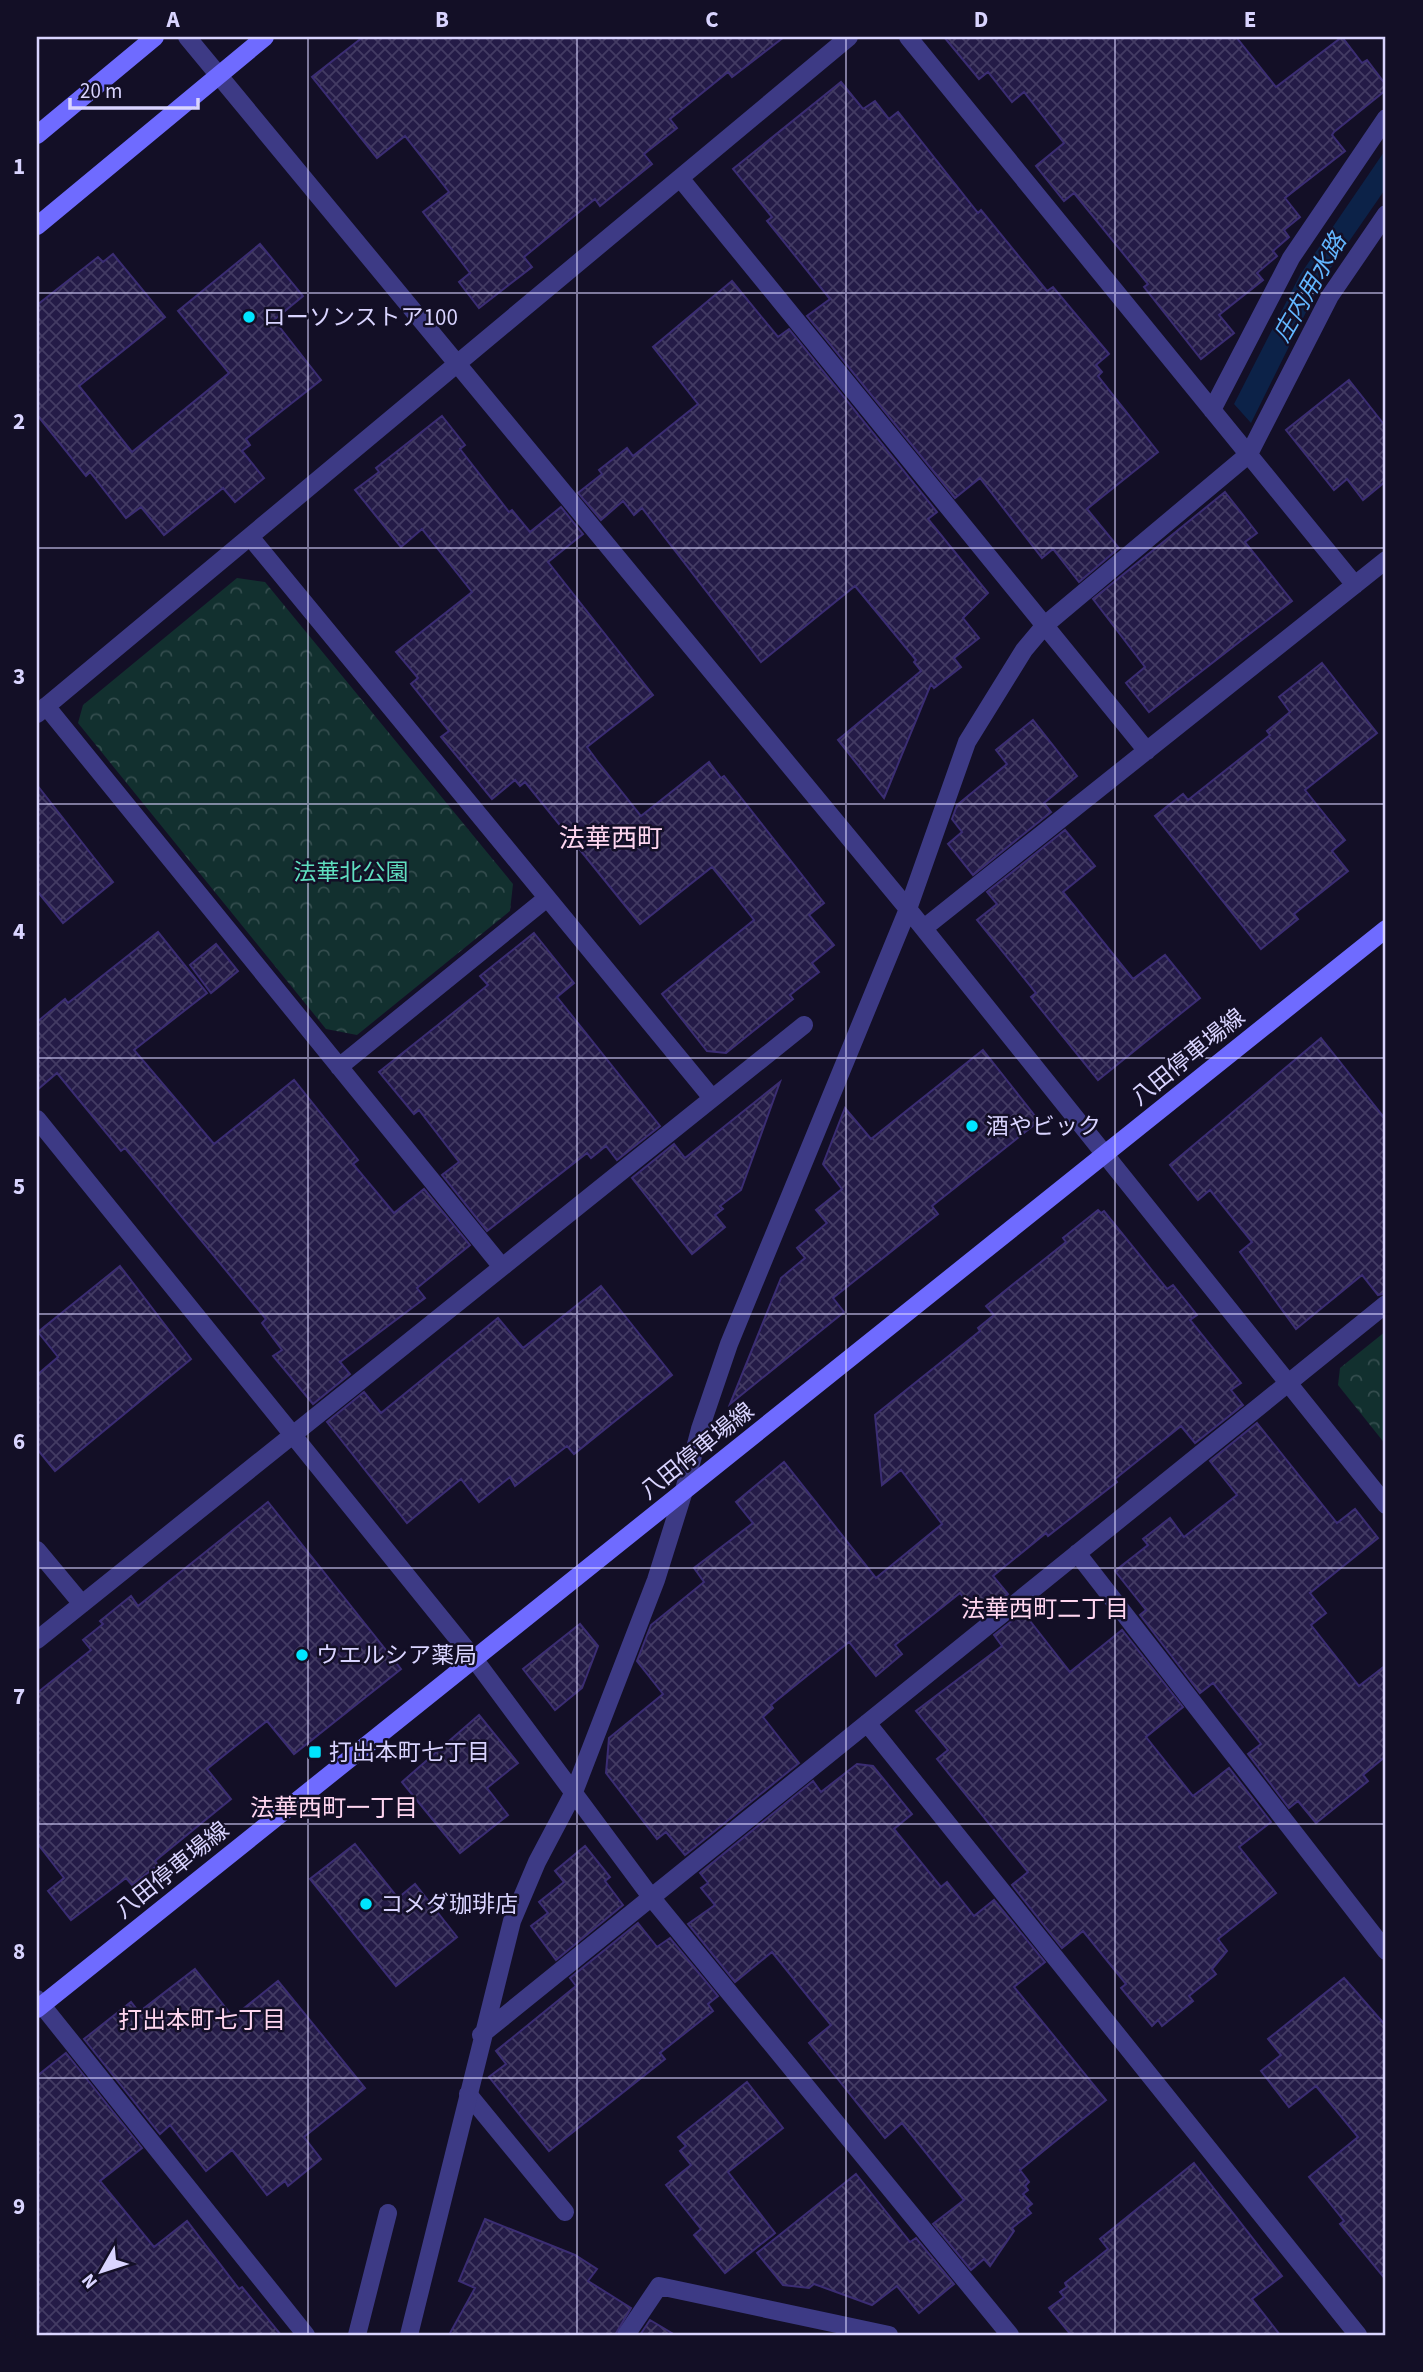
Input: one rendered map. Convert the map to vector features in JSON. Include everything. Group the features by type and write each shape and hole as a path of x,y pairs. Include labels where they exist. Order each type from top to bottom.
{"main road":[{"path":"37,135 155,37"},
{"path":"37,226 265,37"},
{"name":"八田停車場線","path":"38,2004 475,1660 1386,929"}],"street":[{"path":"187,37 924,928 1386,1505"},
{"path":"502,1267 41,710 251,538 849,37"},
{"path":"908,37 1355,585"},
{"path":"1212,410 1292,258 1386,118"},
{"path":"680,178 1147,751"},
{"path":"409,2335 481,2035 512,1921 537,1862 574,1792 656,1580 683,1494 699,1429 729,1344 908,909 967,742 1024,650 1045,625 1248,454 1330,296 1386,214"},
{"path":"251,538 712,1098"},
{"path":"924,928 1386,560"},
{"path":"339,1067 547,898"},
{"path":"37,1640 804,1025"},
{"path":"37,1119 475,1660 651,1897 1010,2335"},
{"path":"481,2035 1386,1304"},
{"path":"37,1550 82,1604"},
{"path":"1077,1553 1386,1951"},
{"path":"867,1723 1358,2335"},
{"path":"38,2004 306,2335"},
{"path":"468,2094 565,2212"},
{"path":"357,2335 388,2213"},
{"path":"626,2335 659,2286 889,2335"}],"green space":[{"name":"法華北公園","path":"237,578 265,582 513,884 510,911 357,1035 326,1029 78,723 83,705"},
{"path":"1386,1331 1386,1445 1338,1385 1340,1368"}],"water":[{"name":"庄内用水路","path":"1386,149 1386,188 1321,282 1251,423 1234,404 1300,275"}],"building":[{"path":"363,37 784,37 732,77 728,72 670,119 677,128 644,154 652,164 600,206 595,199 524,257 532,267 479,308 459,282 470,273 423,212 449,192 405,136 377,158 312,77"},
{"path":"944,37 1236,37 1276,87 1342,37 1362,63 1367,60 1386,85 1386,90 1334,132 1332,135 1345,151 1285,198 1300,217 1284,230 1289,237 1273,251 1277,256 1257,273 1263,280 1219,315 1234,333 1201,359 1144,287 1148,284 1074,193 1064,201 1036,166 1064,143 1024,92 1012,102 988,72 979,79"},
{"path":"841,82 863,109 875,101 889,119 898,112 978,213 981,210 1047,291 1053,287 1109,354 1096,365 1102,372 1098,376 1158,452 1087,509 1119,548 1079,582 1053,549 1042,558 980,478 955,498 807,316 830,299 767,221 772,217 733,169"},
{"path":"260,244 303,296 274,320 321,380 246,439 250,445 242,451 264,478 235,502 223,488 164,535 141,507 126,518 90,472 86,476 37,415 37,305 98,257 103,262 113,254 165,317 79,386 132,452 229,373 178,311"},
{"path":"732,281 778,337 789,329 937,512 928,519 988,593 963,618 979,638 954,658 961,667 934,688 931,684 884,798 838,740 921,671 914,662 916,660 855,586 761,662 642,508 634,515 623,501 601,520 578,493 602,474 599,470 627,448 633,456 698,404 653,347"},
{"path":"1349,380 1386,427 1386,481 1363,500 1347,479 1334,490 1286,430"},
{"path":"442,416 465,445 460,449 509,512 512,510 530,532 561,507 583,534 548,562 653,695 587,747 598,762 641,816 709,762 721,778 724,776 824,903 809,915 834,945 812,963 819,972 790,995 793,999 726,1053 707,1051 662,994 754,920 712,867 640,924 525,782 520,786 515,780 492,799 441,737 449,731 411,684 418,678 396,652 472,592 422,529 401,547 355,490 379,472 376,468"},
{"path":"1225,492 1257,533 1245,542 1292,601 1149,712 1126,683 1145,667 1093,599"},
{"path":"1322,663 1377,733 1305,790 1345,840 1332,851 1348,871 1294,914 1298,919 1261,949 1155,816 1183,794 1188,800 1270,735 1267,731 1290,712 1279,697"},
{"path":"1033,720 1077,776 1044,803 1051,812 973,875 948,844 962,832 952,819 957,805 1007,764 996,750"},
{"path":"37,785 113,882 63,923 37,891"},
{"path":"1065,830 1095,866 1063,892 1133,979 1165,955 1200,998 1098,1080 1031,997 1036,993 977,920 997,904 987,892"},
{"path":"158,932 207,993 134,1050 214,1144 294,1080 358,1160 353,1164 394,1213 424,1189 470,1245 417,1288 425,1298 340,1362 350,1374 313,1404 273,1356 282,1350 262,1323 266,1319 125,1148 121,1151 57,1073 37,1090 37,1022 65,999 68,1003"},
{"path":"534,933 574,983 557,997 660,1126 617,1160 606,1146 591,1158 587,1153 487,1231 442,1175 459,1162 419,1110 414,1114 379,1072 488,985 480,976"},
{"path":"216,944 238,971 211,993 190,965"},
{"path":"1321,1038 1386,1120 1386,1293 1378,1295 1362,1275 1296,1329 1240,1252 1252,1242 1210,1190 1198,1200 1170,1165"},
{"path":"983,1050 1039,1121 932,1206 938,1214 833,1298 844,1312 730,1404 781,1278 805,1258 797,1248 827,1223 816,1210 842,1189 823,1164 845,1108 871,1139"},
{"path":"780,1082 741,1190 720,1206 723,1209 715,1215 725,1227 692,1254 632,1178 674,1144 685,1158"},
{"path":"1098,1210 1101,1213 1104,1211 1167,1289 1173,1285 1197,1315 1190,1320 1241,1383 1231,1390 1243,1405 1195,1443 1181,1426 1115,1479 1117,1482 1048,1536 1046,1533 993,1576 1008,1594 979,1618 960,1593 895,1645 902,1654 876,1676 849,1642 771,1705 773,1708 763,1717 799,1763 685,1855 666,1832 657,1839 606,1773 609,1738 663,1694 637,1661 651,1625 704,1582 694,1568 753,1523 736,1502 784,1462 876,1578 942,1524 901,1470 882,1485 875,1415 980,1331 978,1328 994,1315 986,1306 1066,1242 1063,1238"},
{"path":"120,1266 191,1359 55,1471 37,1449 37,1375 58,1357 38,1332"},
{"path":"601,1286 672,1375 574,1454 567,1446 515,1486 510,1477 479,1502 461,1479 407,1523 327,1422 364,1392 381,1413 498,1318 523,1348"},
{"path":"1257,1423 1337,1523 1355,1509 1378,1538 1310,1593 1326,1613 1311,1625 1359,1686 1386,1665 1386,1756 1363,1775 1368,1781 1316,1823 1298,1801 1289,1808 1248,1754 1261,1744 1213,1683 1200,1693 1140,1615 1146,1610 1115,1571 1148,1545 1143,1539 1170,1518 1184,1537 1237,1495 1210,1461"},
{"path":"268,1502 401,1669 294,1754 267,1721 207,1769 231,1799 155,1861 158,1865 132,1885 126,1878 71,1920 48,1891 64,1878 37,1843 37,1693 91,1650 83,1640 103,1624 100,1621 131,1596 138,1606"},
{"path":"1023,1612 1070,1672 1122,1630 1183,1707 1146,1737 1193,1796 1229,1768 1271,1822 1239,1847 1276,1893 1218,1939 1227,1951 1212,1969 1216,1974 1189,1996 1193,2001 1162,2026 1158,2020 1152,2026 1121,1988 1126,1984 1083,1931 1062,1948 1012,1885 1028,1872 937,1759 948,1750 916,1711 1002,1646 994,1635"},
{"path":"580,1624 598,1646 582,1688 555,1710 523,1669"},
{"path":"479,1715 518,1763 487,1788 508,1815 460,1853 402,1782"},
{"path":"857,1764 873,1766 912,1814 894,1829 941,1887 947,1882 974,1916 994,1900 1045,1962 1014,1987 1106,2100 1020,2170 1029,2182 1025,2186 1028,2190 1023,2194 1032,2204 1027,2208 1031,2213 1012,2228 1014,2231 990,2266 984,2259 971,2270 933,2224 964,2200 902,2123 885,2138 809,2043 831,2025 772,1952 735,1982 688,1924 715,1905 701,1888 708,1883 700,1873 813,1781 821,1792"},
{"path":"355,1844 398,1898 415,1884 457,1937 396,1986 310,1879"},
{"path":"585,1846 610,1877 605,1881 623,1905 556,1960 531,1926 548,1913 539,1902 564,1882 555,1871"},
{"path":"638,1923 657,1947 670,1938 718,1996 708,2004 713,2011 660,2053 665,2059 549,2151 489,2077 506,2064 496,2051 576,1986 570,1978"},
{"path":"195,1969 233,2017 278,1981 365,2088 304,2137 321,2159 288,2186 285,2181 267,2195 232,2150 206,2171 170,2125 160,2134 84,2039 131,2002 139,2012"},
{"path":"1344,1978 1386,2026 1386,2280 1340,2224 1344,2221 1309,2177 1358,2137 1316,2086 1289,2107 1261,2071 1281,2055 1268,2039"},
{"path":"66,2053 142,2148 100,2181 154,2247 187,2221 239,2289 242,2287 281,2335 37,2335 37,2076"},
{"path":"747,2082 783,2128 728,2172 775,2233 725,2273 694,2235 701,2229 666,2185 691,2165 680,2151 686,2146 678,2137"},
{"path":"1194,2163 1282,2276 1252,2299 1280,2335 1071,2335 1049,2308 1064,2297 1060,2292 1067,2287 1065,2283 1108,2249 1100,2239"},
{"path":"856,2174 910,2242 916,2238 954,2284 919,2313 897,2286 872,2305 814,2284 809,2288 783,2285 757,2253"},
{"path":"485,2219 575,2255 597,2269 588,2281 631,2308 615,2335 449,2335 475,2288 459,2281"},
{"path":"650,2320 675,2335 640,2335"}],"place":[{"name":"ローソンストア100","path":"249,317"},
{"name":"酒やビック","path":"972,1126"},
{"name":"ウエルシア薬局","path":"302,1655"},
{"name":"打出本町七丁目","path":"315,1752"},
{"name":"コメダ珈琲店","path":"366,1904"}],"district":[{"name":"法華西町","path":"611,838"},
{"name":"法華西町二丁目","path":"1045,1609"},
{"name":"法華西町一丁目","path":"334,1808"},
{"name":"打出本町七丁目","path":"202,2020"}]}
